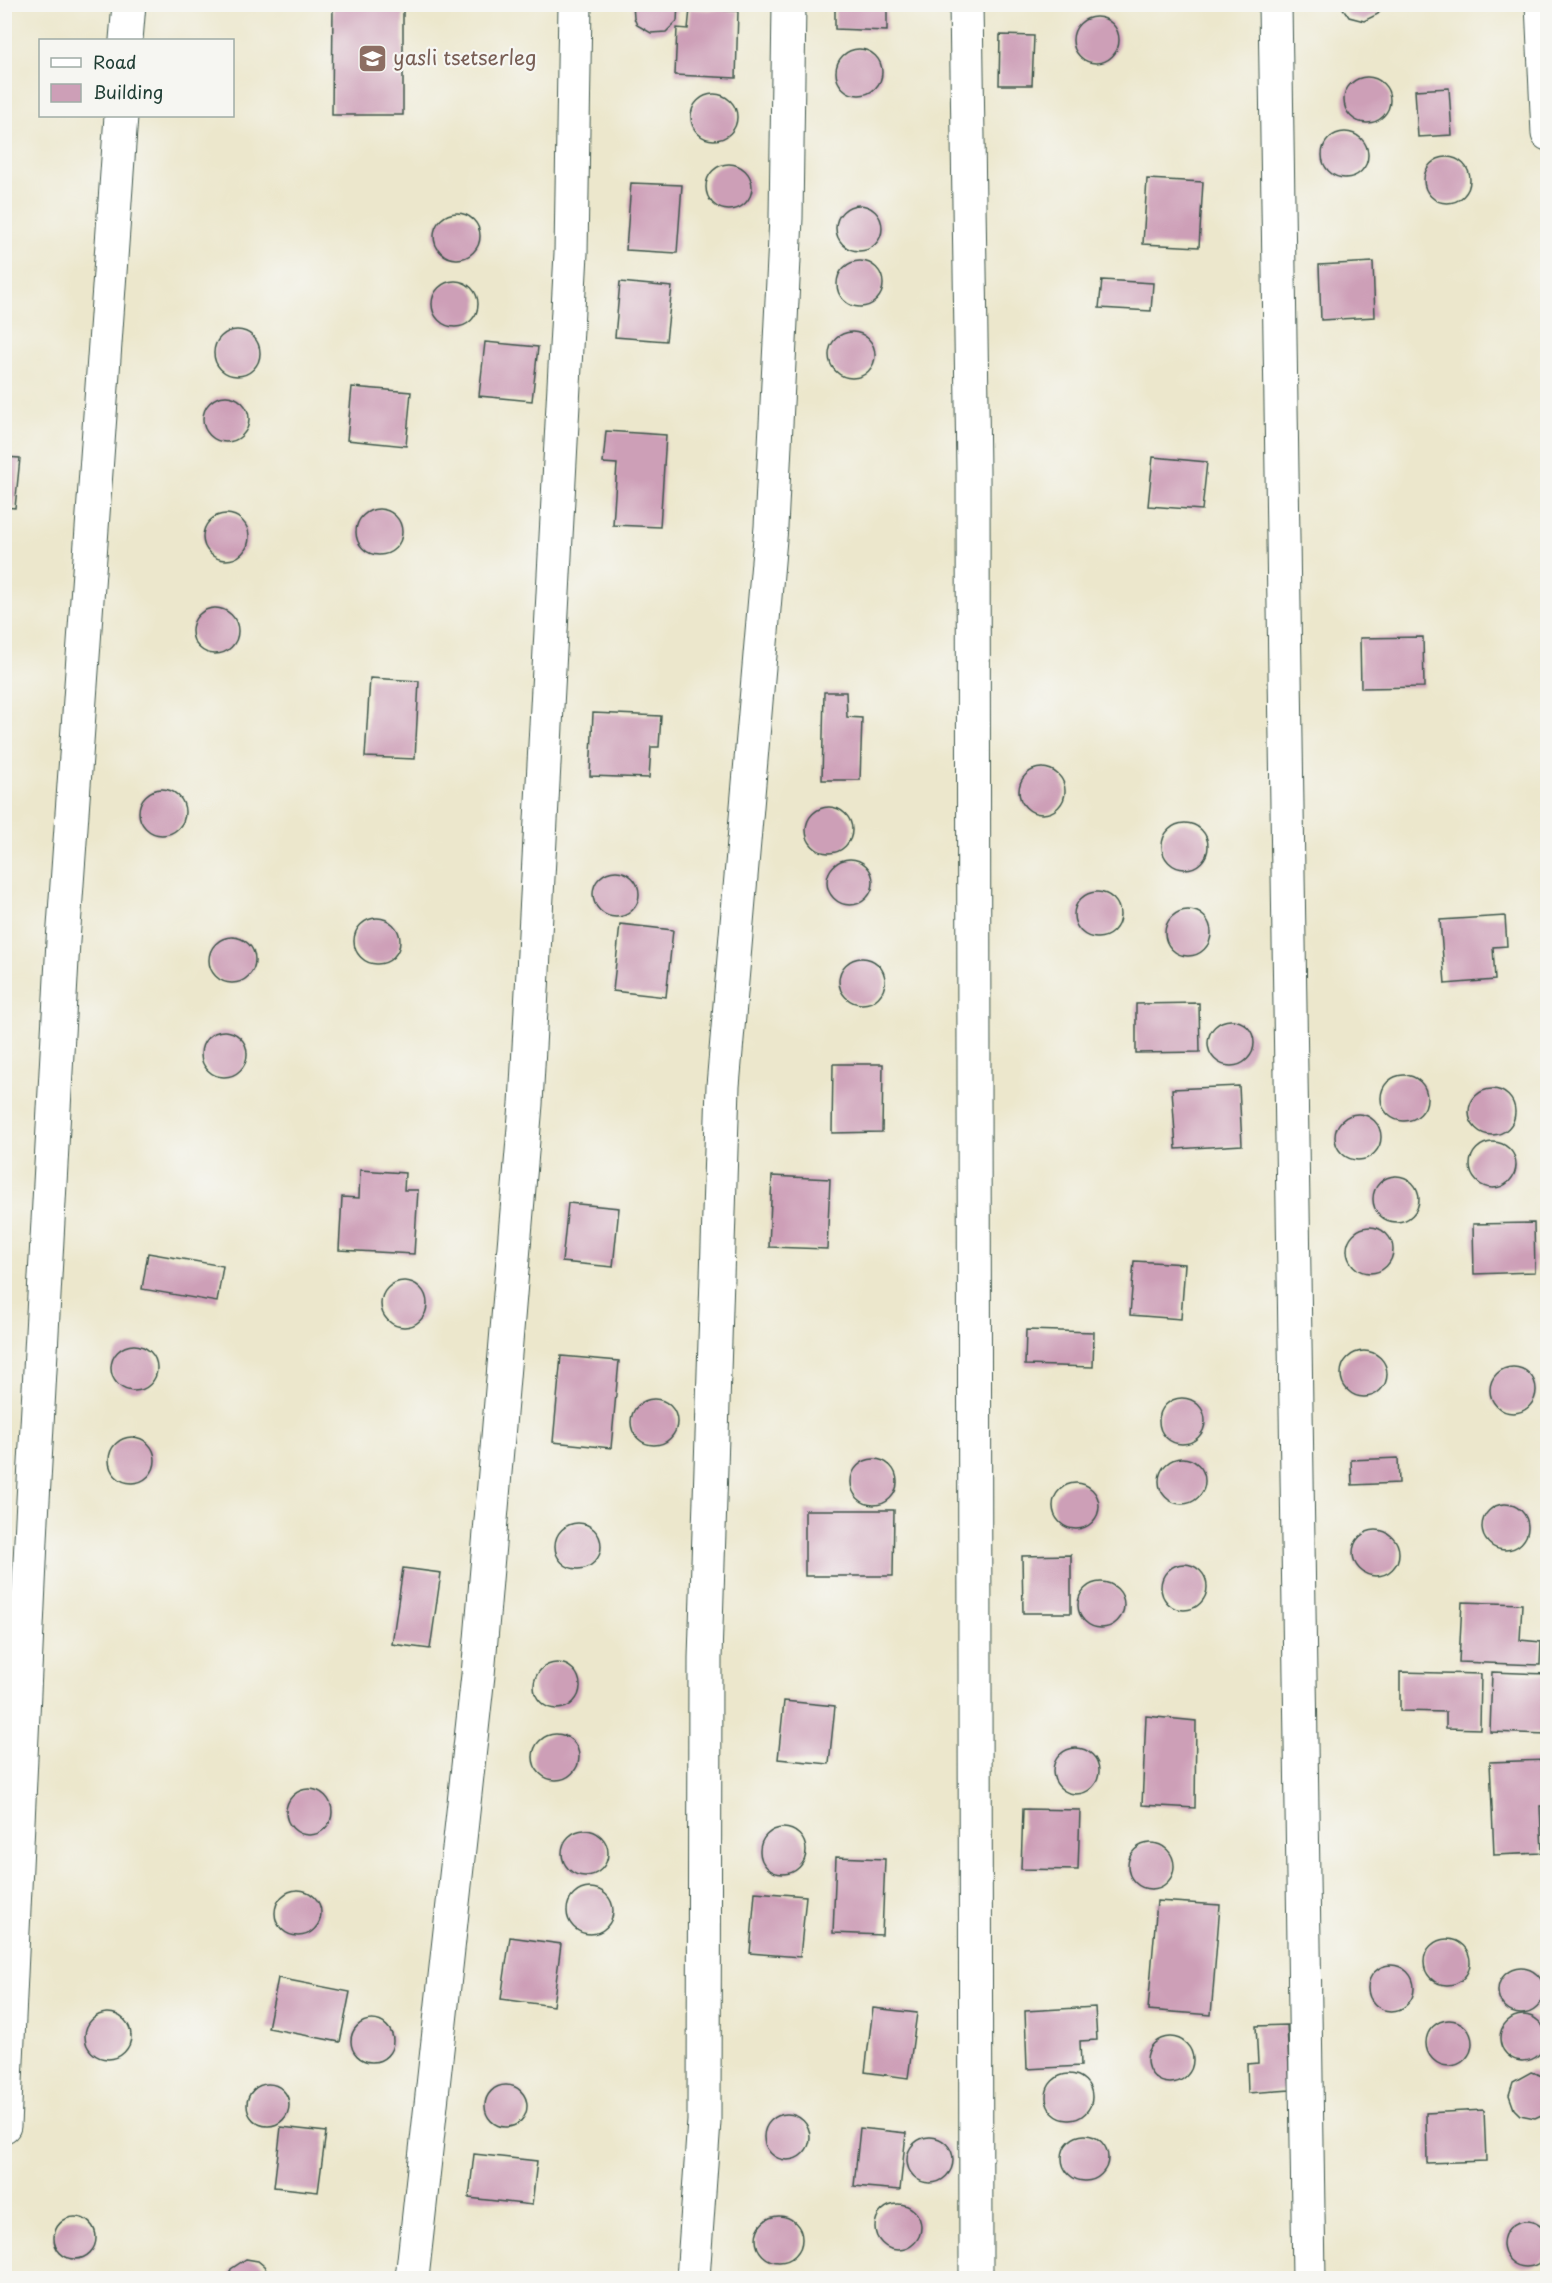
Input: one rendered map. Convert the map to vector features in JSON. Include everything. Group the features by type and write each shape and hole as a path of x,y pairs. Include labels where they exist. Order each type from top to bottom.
{"street":[{"path":"126,39 129,4"},
{"path":"412,2278 478,1675 526,1104 571,253 575,4"},
{"path":"693,2278 704,2121 705,1658 723,1086 771,527 786,218 789,4"},
{"path":"966,4 973,470 976,2278"},
{"path":"1275,4 1310,2278"},
{"path":"1542,4 1548,134"},
{"path":"4,2126 36,1448 62,964 121,117"}],"building":[{"path":"333,4 403,4 403,115 332,115"},
{"path":"633,4 678,4 677,21 666,32 651,33 637,25"},
{"path":"835,4 887,4 887,31 835,29"},
{"path":"1340,4 1384,4 1378,14 1364,21 1349,17"},
{"path":"690,9 738,11 736,78 675,75 677,28 688,29"},
{"path":"1096,17 1112,24 1119,40 1112,56 1096,63 1080,56 1073,40 1080,24"},
{"path":"1000,35 1034,36 1032,85 999,85"},
{"path":"859,49 875,56 882,72 875,88 859,95 843,88 836,72 843,56"},
{"path":"1367,77 1383,84 1390,100 1383,116 1367,123 1351,116 1344,100 1351,84"},
{"path":"1449,88 1452,135 1418,137 1415,90"},
{"path":"714,94 730,101 737,117 730,133 714,140 698,133 691,117 698,101"},
{"path":"1345,132 1361,139 1368,155 1361,171 1345,178 1329,171 1322,155 1329,139"},
{"path":"1447,157 1463,164 1470,180 1463,196 1447,203 1431,196 1424,180 1431,164"},
{"path":"729,164 745,171 752,187 745,203 729,210 713,203 706,187 713,171"},
{"path":"1147,179 1203,182 1199,247 1143,244"},
{"path":"631,183 682,185 677,253 626,250"},
{"path":"859,205 875,212 882,228 875,244 859,251 843,244 836,228 843,212"},
{"path":"457,213 473,220 480,236 473,252 457,259 441,252 434,236 441,220"},
{"path":"860,261 876,268 883,284 876,300 860,307 844,300 837,284 844,268"},
{"path":"1373,262 1375,317 1321,320 1319,265"},
{"path":"1102,280 1153,283 1151,311 1099,308"},
{"path":"455,281 471,288 478,304 471,320 455,327 439,320 432,304 439,288"},
{"path":"620,282 672,287 666,341 615,337"},
{"path":"237,330 253,337 260,353 253,369 237,376 221,369 214,353 221,337"},
{"path":"852,332 868,339 875,355 868,371 852,378 836,371 829,355 836,339"},
{"path":"485,342 538,347 532,401 479,396"},
{"path":"352,387 411,392 406,446 347,440"},
{"path":"226,396 242,403 249,419 242,435 226,442 210,435 203,419 210,403"},
{"path":"606,431 666,435 660,527 613,525 617,464 603,463"},
{"path":"4,457 20,458 15,508 4,507"},
{"path":"1153,457 1207,462 1202,510 1148,506"},
{"path":"379,509 395,516 402,532 395,548 379,555 363,548 356,532 363,516"},
{"path":"226,514 242,521 249,537 242,553 226,560 210,553 203,537 210,521"},
{"path":"215,608 231,615 238,631 231,647 215,654 199,647 192,631 199,615"},
{"path":"1423,637 1424,687 1361,688 1360,638"},
{"path":"370,678 419,681 415,759 365,757"},
{"path":"824,692 846,692 847,717 862,718 860,780 822,780"},
{"path":"593,713 661,716 659,747 651,747 649,778 590,776"},
{"path":"1042,768 1058,775 1065,791 1058,807 1042,814 1026,807 1019,791 1026,775"},
{"path":"162,789 178,796 185,812 178,828 162,835 146,828 139,812 146,796"},
{"path":"829,807 845,814 852,830 845,846 829,853 813,846 806,830 813,814"},
{"path":"1185,823 1201,830 1208,846 1201,862 1185,869 1169,862 1162,846 1169,830"},
{"path":"850,859 866,866 873,882 866,898 850,905 834,898 827,882 834,866"},
{"path":"616,871 632,878 639,894 632,910 616,917 600,910 593,894 600,878"},
{"path":"1097,892 1113,899 1120,915 1113,931 1097,938 1081,931 1074,915 1081,899"},
{"path":"1188,910 1204,917 1211,933 1204,949 1188,956 1172,949 1165,933 1172,917"},
{"path":"1505,916 1507,946 1493,947 1495,980 1445,984 1440,920"},
{"path":"377,918 393,925 400,941 393,957 377,964 361,957 354,941 361,925"},
{"path":"620,924 673,930 666,997 613,991"},
{"path":"232,937 248,944 255,960 248,976 232,983 216,976 209,960 216,944"},
{"path":"862,958 878,965 885,981 878,997 862,1004 846,997 839,981 846,965"},
{"path":"1199,1003 1200,1052 1136,1053 1136,1004"},
{"path":"1231,1020 1247,1027 1254,1043 1247,1059 1231,1066 1215,1059 1208,1043 1215,1027"},
{"path":"224,1031 240,1038 247,1054 240,1070 224,1077 208,1070 201,1054 208,1038"},
{"path":"833,1064 883,1064 882,1132 832,1133"},
{"path":"1404,1075 1420,1082 1427,1098 1420,1114 1404,1121 1388,1114 1381,1098 1388,1082"},
{"path":"1239,1086 1242,1145 1176,1149 1172,1089"},
{"path":"1492,1089 1508,1096 1515,1112 1508,1128 1492,1135 1476,1128 1469,1112 1476,1096"},
{"path":"1358,1114 1374,1121 1381,1137 1374,1153 1358,1160 1342,1153 1335,1137 1342,1121"},
{"path":"1493,1142 1509,1149 1516,1165 1509,1181 1493,1188 1477,1181 1470,1165 1477,1149"},
{"path":"360,1170 405,1173 404,1190 418,1190 414,1254 339,1250 342,1197 359,1198"},
{"path":"772,1176 830,1179 827,1249 769,1247"},
{"path":"1396,1176 1412,1183 1419,1199 1412,1215 1396,1222 1380,1215 1373,1199 1380,1183"},
{"path":"568,1203 619,1208 613,1267 562,1262"},
{"path":"1534,1223 1535,1272 1474,1274 1473,1224"},
{"path":"1370,1227 1386,1234 1393,1250 1386,1266 1370,1273 1354,1266 1347,1250 1354,1234"},
{"path":"148,1253 223,1266 217,1302 142,1289"},
{"path":"1134,1261 1185,1264 1181,1319 1130,1315"},
{"path":"404,1281 420,1288 427,1304 420,1320 404,1327 388,1320 381,1304 388,1288"},
{"path":"1026,1330 1094,1332 1093,1367 1025,1365"},
{"path":"134,1345 150,1352 157,1368 150,1384 134,1391 118,1384 111,1368 118,1352"},
{"path":"1364,1351 1380,1358 1387,1374 1380,1390 1364,1397 1348,1390 1341,1374 1348,1358"},
{"path":"561,1356 619,1361 611,1448 553,1442"},
{"path":"1513,1367 1529,1374 1536,1390 1529,1406 1513,1413 1497,1406 1490,1390 1497,1374"},
{"path":"1182,1398 1198,1405 1205,1421 1198,1437 1182,1444 1166,1437 1159,1421 1166,1405"},
{"path":"654,1399 670,1406 677,1422 670,1438 654,1445 638,1438 631,1422 638,1406"},
{"path":"132,1437 148,1444 155,1460 148,1476 132,1483 116,1476 109,1460 116,1444"},
{"path":"1182,1458 1198,1465 1205,1481 1198,1497 1182,1504 1166,1497 1159,1481 1166,1465"},
{"path":"1398,1458 1399,1483 1352,1485 1351,1460"},
{"path":"874,1459 890,1466 897,1482 890,1498 874,1505 858,1498 851,1482 858,1466"},
{"path":"1076,1483 1092,1490 1099,1506 1092,1522 1076,1529 1060,1522 1053,1506 1060,1490"},
{"path":"1505,1504 1521,1511 1528,1527 1521,1543 1505,1550 1489,1543 1482,1527 1489,1511"},
{"path":"805,1510 894,1510 893,1576 805,1576"},
{"path":"578,1523 594,1530 601,1546 594,1562 578,1569 562,1562 555,1546 562,1530"},
{"path":"1376,1530 1392,1537 1399,1553 1392,1569 1376,1576 1360,1569 1353,1553 1360,1537"},
{"path":"1071,1555 1071,1613 1023,1613 1022,1556"},
{"path":"1184,1564 1200,1571 1207,1587 1200,1603 1184,1610 1168,1603 1161,1587 1168,1571"},
{"path":"403,1568 441,1573 430,1649 392,1644"},
{"path":"1101,1582 1117,1589 1124,1605 1117,1621 1101,1628 1085,1621 1078,1605 1085,1589"},
{"path":"1462,1602 1522,1604 1520,1640 1541,1642 1540,1665 1459,1662"},
{"path":"4,1628 13,1628 12,1695 4,1695"},
{"path":"557,1663 573,1670 580,1686 573,1702 557,1709 541,1702 534,1686 541,1670"},
{"path":"1400,1672 1481,1674 1480,1729 1446,1728 1446,1712 1400,1711"},
{"path":"1492,1672 1548,1674 1548,1734 1490,1732"},
{"path":"784,1701 835,1706 829,1764 778,1759"},
{"path":"1146,1716 1196,1721 1195,1808 1142,1805"},
{"path":"556,1734 572,1741 579,1757 572,1773 556,1780 540,1773 533,1757 540,1741"},
{"path":"1076,1748 1092,1755 1099,1771 1092,1787 1076,1794 1060,1787 1053,1771 1060,1755"},
{"path":"1548,1760 1548,1806 1540,1806 1542,1853 1494,1855 1490,1762"},
{"path":"309,1789 325,1796 332,1812 325,1828 309,1835 293,1828 286,1812 293,1796"},
{"path":"1023,1809 1080,1810 1078,1870 1021,1869"},
{"path":"783,1828 799,1835 806,1851 799,1867 783,1874 767,1867 760,1851 767,1835"},
{"path":"585,1830 601,1837 608,1853 601,1869 585,1876 569,1869 562,1853 569,1837"},
{"path":"1151,1843 1167,1850 1174,1866 1167,1882 1151,1889 1135,1882 1128,1866 1135,1850"},
{"path":"836,1857 885,1859 882,1935 833,1933"},
{"path":"590,1888 606,1895 613,1911 606,1927 590,1934 574,1927 567,1911 574,1895"},
{"path":"298,1890 314,1897 321,1913 314,1929 298,1936 282,1929 275,1913 282,1897"},
{"path":"755,1892 806,1896 800,1957 750,1953"},
{"path":"1157,1901 1220,1905 1211,2015 1148,2010"},
{"path":"510,1937 561,1944 553,2006 501,1999"},
{"path":"1447,1939 1463,1946 1470,1962 1463,1978 1447,1985 1431,1978 1424,1962 1431,1946"},
{"path":"1391,1965 1407,1972 1414,1988 1407,2004 1391,2011 1375,2004 1368,1988 1375,1972"},
{"path":"1521,1968 1537,1975 1544,1991 1537,2007 1521,2014 1505,2007 1498,1991 1505,1975"},
{"path":"278,1978 350,1992 340,2042 268,2028"},
{"path":"1095,2007 1097,2040 1080,2041 1081,2066 1027,2069 1025,2011"},
{"path":"873,2008 917,2013 908,2078 865,2072"},
{"path":"108,2013 124,2020 131,2036 124,2052 108,2059 92,2052 85,2036 92,2020"},
{"path":"1523,2015 1539,2022 1546,2038 1539,2054 1523,2061 1507,2054 1500,2038 1507,2022"},
{"path":"372,2020 380,2021 387,2026 392,2033 392,2049 387,2056 380,2061 372,2062 364,2061 357,2056 352,2049 351,2041 352,2033 357,2026 364,2021"},
{"path":"1449,2020 1465,2027 1472,2043 1465,2059 1449,2066 1433,2059 1426,2043 1433,2027"},
{"path":"1287,2025 1290,2090 1248,2093 1247,2064 1258,2063 1256,2026"},
{"path":"1170,2037 1186,2044 1193,2060 1186,2076 1170,2083 1154,2076 1147,2060 1154,2044"},
{"path":"1531,2072 1548,2078 1548,2112 1535,2118 1520,2115 1514,2109 1509,2095 1513,2082"},
{"path":"1069,2074 1085,2081 1092,2097 1085,2113 1069,2120 1053,2113 1046,2097 1053,2081"},
{"path":"268,2084 276,2085 283,2090 288,2097 288,2113 283,2120 276,2125 268,2126 260,2125 253,2120 248,2113 247,2105 248,2097 253,2090 260,2085"},
{"path":"506,2085 514,2086 521,2091 526,2098 526,2114 521,2121 514,2126 506,2127 498,2126 491,2121 486,2114 485,2106 486,2098 491,2091 498,2086"},
{"path":"1484,2110 1486,2161 1427,2163 1426,2113"},
{"path":"787,2114 803,2121 810,2137 803,2153 787,2160 771,2153 764,2137 771,2121"},
{"path":"281,2127 326,2132 318,2192 274,2187"},
{"path":"860,2128 906,2133 900,2190 854,2186"},
{"path":"1085,2135 1101,2142 1108,2158 1101,2174 1085,2181 1069,2174 1062,2158 1069,2142"},
{"path":"930,2137 946,2144 953,2160 946,2176 930,2183 914,2176 907,2160 914,2144"},
{"path":"474,2154 537,2161 532,2205 469,2198"},
{"path":"898,2204 914,2211 921,2227 914,2243 898,2250 882,2243 875,2227 882,2211"},
{"path":"779,2216 795,2223 802,2239 795,2255 779,2262 763,2255 756,2239 763,2223"},
{"path":"75,2217 83,2218 90,2223 95,2230 95,2246 90,2253 83,2258 75,2259 67,2258 60,2253 55,2246 54,2238 55,2230 60,2223 67,2218"},
{"path":"1526,2221 1542,2228 1549,2244 1542,2260 1526,2267 1510,2260 1503,2244 1510,2228"},
{"path":"246,2259 258,2261 264,2266 270,2278 228,2278 231,2269"}],"place":[{"name":"yasli tsetserleg","path":"372,58"}]}
